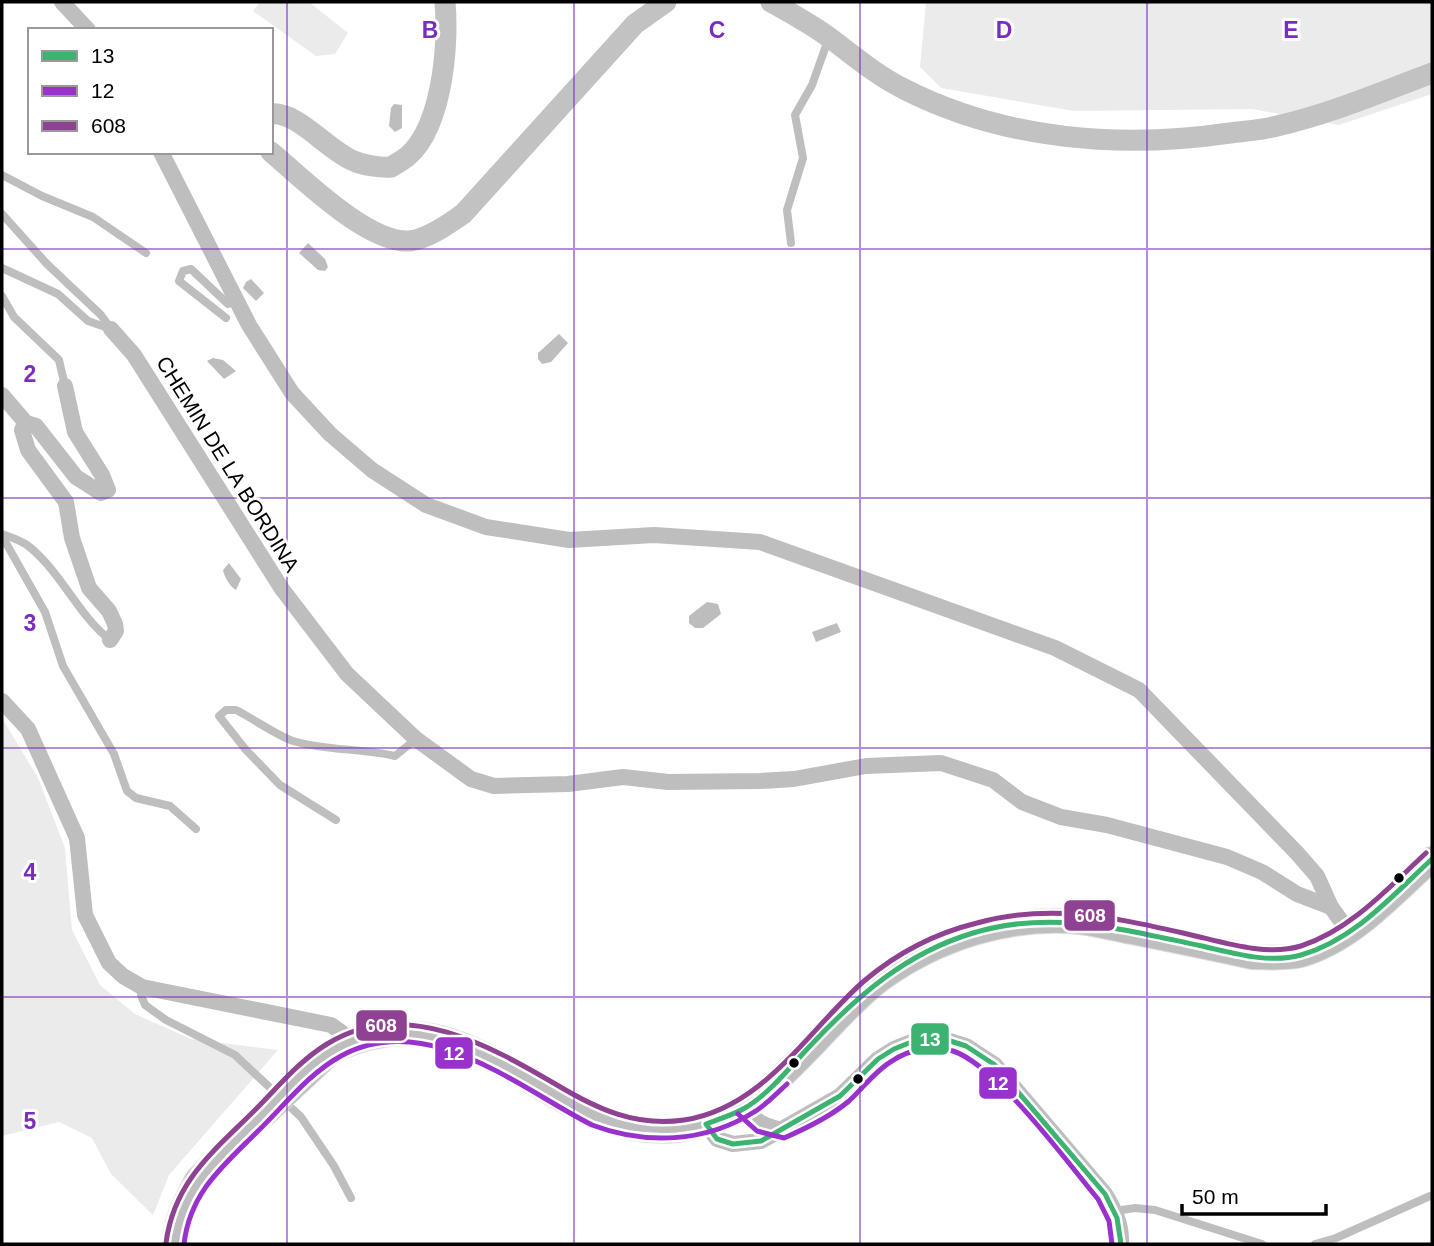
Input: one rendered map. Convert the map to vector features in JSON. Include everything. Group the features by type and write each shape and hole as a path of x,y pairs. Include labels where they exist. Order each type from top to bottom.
{"main road":[{"path":"175,1244 175,1232 183,1205 197,1180 232,1144 340,1047 377,1035 408,1033 470,1046 596,1117 646,1130 676,1130 706,1124 745,1108 781,1078 878,981 907,961 970,933 1013,924 1081,922 1252,957 1300,955 1349,932 1432,859"}],"street":[{"path":"62,2 86,28"},
{"path":"273,114 295,120 330,149 355,162 392,167 411,155 428,130 444,69 447,28 445,2"},
{"path":"273,154 354,220 387,239 412,241 438,230 463,214 635,24 666,2"},
{"path":"771,2 828,37 870,70 904,89 970,116 1036,132 1102,141 1190,139 1276,127 1432,73"},
{"path":"162,154 236,301 292,393 330,434 372,470 426,505 486,527 569,540 654,535 760,542 1055,648 1139,690 1317,876 1331,907 1349,932"},
{"name":"CHEMIN DE LA BORDINA","path":"111,329 134,355 282,589 347,674 416,740 471,779 494,786 568,784 623,777 668,782 760,781 794,779 866,766 941,763 993,780 1022,802 1060,817 1107,825 1227,857 1262,872 1297,894 1331,907"},
{"path":"2,395 26,423 36,426 76,477 101,493 108,490 102,474 75,432 65,386"},
{"path":"26,423 22,430 28,450 66,502 72,538 89,588 109,611 115,624 116,631 110,640"},
{"path":"2,701 28,729 77,838 85,915 109,962 124,976 142,987 331,1025 341,1032 340,1047"},
{"path":"706,1124 717,1139 733,1144 761,1141 840,1096 878,1059 894,1049 919,1040 944,1039 966,1046 995,1066 1105,1194 1115,1211 1122,1232 1121,1244"},
{"path":"745,1108 753,1119 763,1126 782,1130"}],"lane":[{"path":"791,243 787,209 803,158 795,115 812,85 828,37"},
{"path":"2,175 42,196 93,217 146,253"},
{"name":"CHEMIN DE LA BORDINA","path":"2,214 47,264 101,315 111,329"},
{"path":"2,268 58,294 88,321 111,329"},
{"path":"226,318 178,281 183,271 191,269 228,304 236,301"},
{"path":"2,296 14,317 59,360 65,386"},
{"path":"2,535 26,544 47,566 97,630 110,640"},
{"path":"2,535 45,612 63,666 114,754 127,791 136,798 170,806 196,829"},
{"path":"336,820 280,785 246,750 219,716 226,710 236,710 292,740 333,748 366,749 395,756 416,740"},
{"path":"142,987 141,995 145,1005 166,1020 234,1055 301,1117 334,1166 351,1198"},
{"path":"1315,1244 1336,1238 1430,1196"},
{"path":"1115,1211 1135,1208 1156,1210 1262,1244"}],"shaded area":[{"path":"260,2 309,2 348,33 335,54 316,56 253,11"},
{"path":"926,2 1432,2 1432,94 1339,125 1252,109 1074,111 941,88 920,67"},
{"path":"394,104 402,105 402,128 395,132 389,126"},
{"path":"308,243 325,259 328,267 325,271 318,270 299,253"},
{"path":"251,279 264,293 256,301 243,288"},
{"path":"559,334 568,343 551,362 542,364 538,353"},
{"path":"213,358 223,360 236,371 224,379 207,361"},
{"path":"229,563 241,579 236,590 223,570"},
{"path":"707,602 718,604 721,614 703,628 695,628 689,623 689,616"},
{"path":"837,623 841,632 816,642 812,632"},
{"path":"2,718 38,778 65,848 72,930 100,985 135,1014 191,1039 278,1050 169,1175 153,1215 111,1174 92,1138 59,1122 2,1136"}],"transit line":[{"name":"608","path":"166,1243 170,1221 187,1184 211,1154 307,1058 327,1044 356,1030 386,1025 416,1026 446,1032 504,1055 572,1094 618,1114 650,1121 684,1120 712,1113 761,1084 864,981 903,953 947,932 1004,917 1080,914 1131,922 1242,947 1287,949 1319,939 1353,919 1426,853"},
{"name":"13","path":"1121,1244 1117,1218 1105,1194 995,1065 966,1046 944,1039 919,1039 894,1049 878,1059 840,1096 761,1141 733,1144 717,1139 706,1124 736,1113 754,1102 846,1010 884,978 926,952 973,933 1002,926 1060,922 1116,929 1251,956 1289,957 1320,948 1355,928 1432,859"},
{"name":"12","path":"184,1244 193,1209 221,1168 297,1091 329,1063 373,1044 406,1042 439,1047 503,1075 592,1125 633,1136 674,1138 715,1130 754,1112 787,1084"},
{"name":"12","path":"738,1114 757,1131 784,1138 842,1107 880,1070 899,1057 929,1048 953,1051 970,1060 1010,1094 1050,1140 1098,1199 1109,1221 1112,1244"}]}
